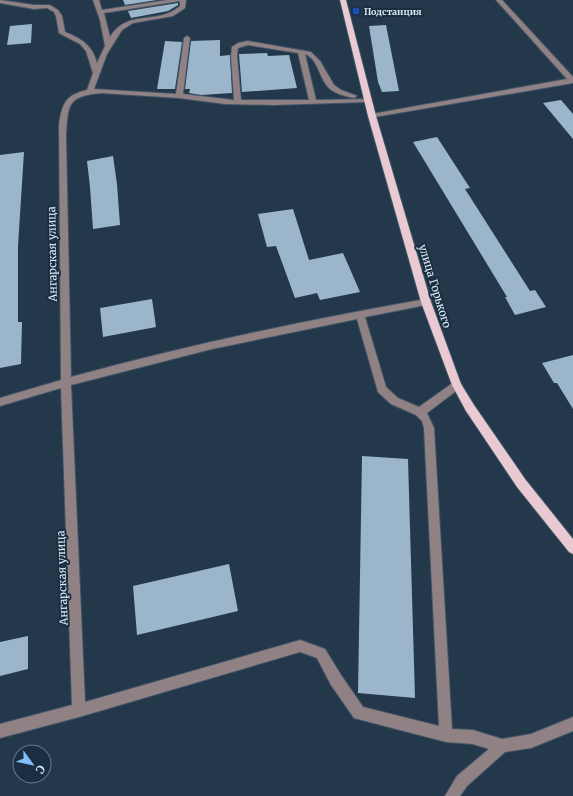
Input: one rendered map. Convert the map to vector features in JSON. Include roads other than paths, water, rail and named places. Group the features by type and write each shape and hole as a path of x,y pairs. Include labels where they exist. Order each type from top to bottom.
{"main road":[{"name":"улица Горького","path":"343,0 372,116 426,302 457,385 470,408 521,483 573,548"}],"street":[{"path":"96,0 101,12 108,46"},
{"path":"101,12 178,0"},
{"path":"90,91 96,72 108,46 121,26 126,23 174,14 183,7 183,0"},
{"path":"499,0 573,80"},
{"path":"0,1 34,7 48,6 56,10 59,16 62,33 79,40 91,51 96,72"},
{"path":"179,96 187,38"},
{"path":"238,102 234,56 235,47 240,44 248,43 309,52 315,57 322,67 327,80 342,93 368,100"},
{"path":"301,50 313,100"},
{"path":"372,116 573,80"},
{"name":"Ангарская улица","path":"79,710 66,381 62,136 65,107 67,102 78,94 90,91 179,96 206,101 273,103 313,100 368,100"},
{"path":"0,402 66,381 212,345 360,314 426,302"},
{"path":"360,314 382,389 386,395 402,405 420,412 426,418 429,428 446,735"},
{"path":"420,412 457,385"},
{"path":"0,731 79,710 300,646 321,653 336,680 359,713 446,735 473,737 502,746 531,742 573,724"},
{"path":"452,796 462,781 502,746"},
{"path":"461,796 462,781"}],"place":[{"name":"Подстанция","path":"356,11"}]}
